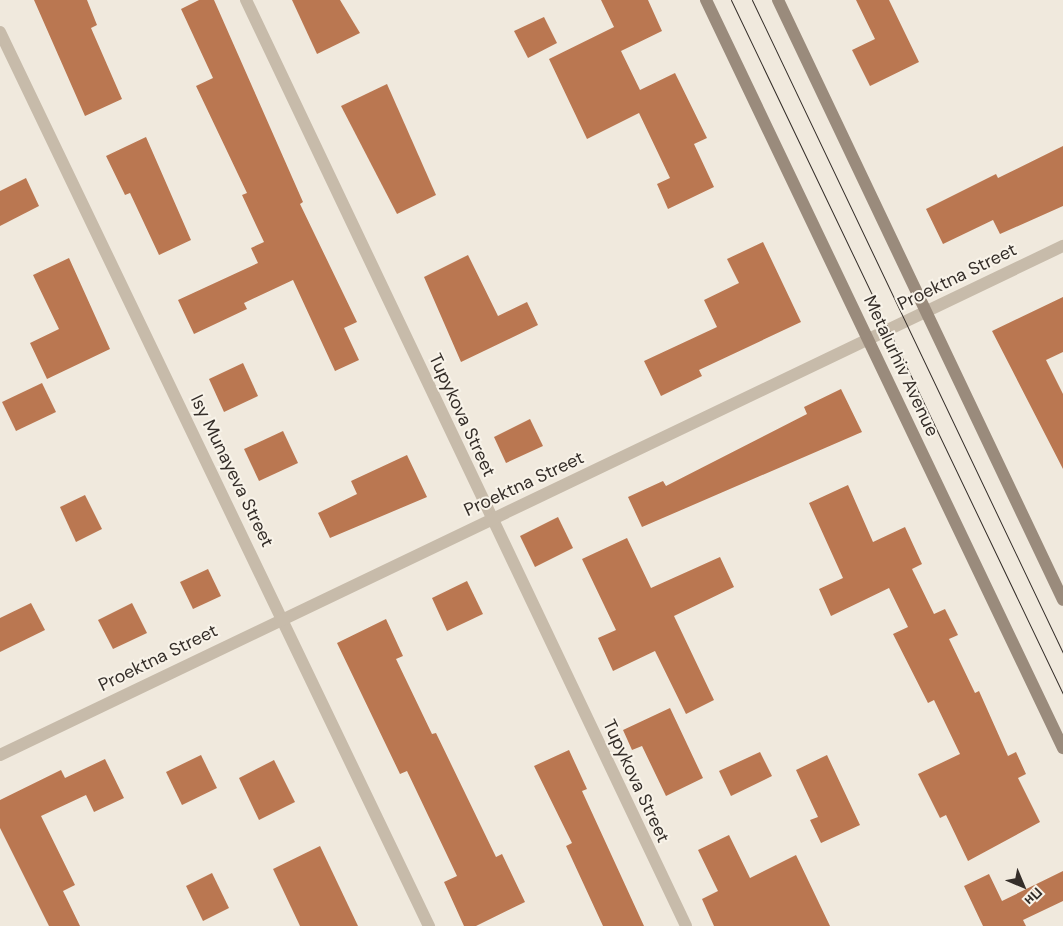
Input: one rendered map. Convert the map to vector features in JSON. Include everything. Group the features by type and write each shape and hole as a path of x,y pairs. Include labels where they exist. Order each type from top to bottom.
{"main road":[{"name":"Metalurhiv Avenue","path":"706,0 1063,748"},
{"path":"778,0 1063,600"}],"street":[{"name":"Tupykova Street","path":"246,0 686,926"},
{"name":"Isy Munayeva Street","path":"0,32 283,617 429,926"},
{"name":"Proektna Street","path":"0,755 283,617 1063,246"}],"building":[{"path":"34,0 87,0 97,25 91,28 122,99 85,116"},
{"path":"199,0 214,0 303,202 300,204 357,322 344,328 359,360 335,371 293,280 244,303 247,309 194,334 178,300 258,263 251,248 264,242 242,195 247,193 196,86 213,78 181,9"},
{"path":"292,0 340,0 360,33 317,54"},
{"path":"601,0 648,0 662,31 621,51 640,90 675,73 707,138 694,144 714,187 668,209 657,184 670,178 639,113 587,139 549,59 614,27"},
{"path":"856,0 889,0 919,62 870,86 852,50 875,39"},
{"path":"544,17 557,43 528,58 514,31"},
{"path":"387,84 436,195 397,214 341,106"},
{"path":"146,137 191,240 159,255 130,193 125,195 106,156"},
{"path":"1063,146 1063,206 1000,234 993,220 943,244 926,209 996,174 998,178"},
{"path":"26,178 39,206 0,226 0,191"},
{"path":"763,242 801,322 699,370 702,376 661,396 644,361 717,327 704,300 739,283 727,259"},
{"path":"468,255 498,316 527,302 538,325 461,362 424,277"},
{"path":"69,258 110,349 47,379 30,343 59,329 33,275"},
{"path":"1063,297 1063,352 1046,360 1063,394 1063,469 992,331"},
{"path":"243,363 258,396 224,412 209,379"},
{"path":"42,383 56,412 16,431 2,402"},
{"path":"841,389 862,432 642,527 628,497 663,481 666,486 807,414 804,407"},
{"path":"530,419 543,446 506,463 494,437"},
{"path":"283,431 298,463 259,481 244,449"},
{"path":"407,455 427,497 330,538 318,513 357,494 351,481"},
{"path":"848,485 873,542 905,527 922,564 912,569 934,614 945,609 958,635 949,639 975,693 979,691 1008,756 1016,752 1026,774 1018,778 1040,822 968,861 946,815 940,818 918,774 960,754 934,700 928,703 893,634 908,627 889,588 831,616 819,589 843,578 809,503"},
{"path":"85,495 102,529 76,542 60,507"},
{"path":"558,517 573,548 535,567 520,536"},
{"path":"627,538 651,588 720,557 734,587 674,616 714,700 686,714 655,651 613,671 598,638 616,630 582,559"},
{"path":"208,569 221,596 193,609 180,582"},
{"path":"467,581 483,614 447,631 432,598"},
{"path":"31,603 45,630 0,652 0,618"},
{"path":"132,603 147,633 113,649 98,620"},
{"path":"386,619 403,656 396,659 432,734 436,733 496,857 502,854 525,902 476,926 464,926 444,882 457,876 407,771 400,774 337,643"},
{"path":"670,708 703,778 666,796 642,746 632,750 623,730"},
{"path":"569,750 587,789 582,791 644,926 603,926 566,846 572,843 534,766"},
{"path":"760,752 772,776 731,796 719,771"},
{"path":"201,755 217,788 182,805 166,772"},
{"path":"827,755 860,825 821,843 810,820 818,817 796,770"},
{"path":"105,759 124,798 94,812 86,795 41,816 75,885 63,891 80,926 49,926 0,828 0,800 61,770 65,778"},
{"path":"274,760 295,802 259,820 239,778"},
{"path":"729,835 750,878 796,855 830,926 714,926 702,899 718,891 698,850"},
{"path":"320,846 358,926 300,926 273,869"},
{"path":"1063,871 1063,901 1023,920 1026,926 983,926 964,886 989,874 1002,901"},
{"path":"212,873 229,908 203,921 186,886"}],"tram line":[{"path":"731,0 1063,694"},
{"path":"752,0 1063,653"}]}
